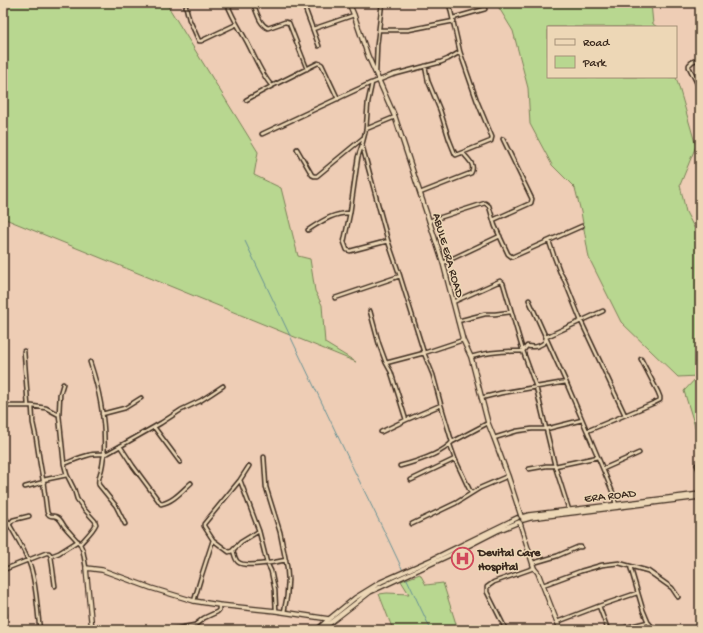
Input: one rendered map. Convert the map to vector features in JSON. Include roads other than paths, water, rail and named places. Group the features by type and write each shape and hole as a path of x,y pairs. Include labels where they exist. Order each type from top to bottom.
{"street":[{"path":"227,3 267,80 272,86"},
{"path":"254,3 265,27 268,28 285,22 289,23 307,69"},
{"name":"ABULE ERA ROAD","path":"349,3 368,56 394,117 420,193 443,263 452,303 463,340 471,357 488,423 508,476 532,563 543,585 556,622 561,630"},
{"path":"376,74 382,3"},
{"path":"425,66 428,81 444,119 449,139 456,155 491,141 492,136 477,101 460,52 449,3"},
{"path":"186,7 189,19 199,41 237,24"},
{"path":"453,18 485,9"},
{"path":"306,11 319,46"},
{"path":"312,29 354,15"},
{"path":"379,30 408,30 454,21"},
{"path":"262,134 392,74 448,59 460,52"},
{"path":"700,58 689,65 700,89"},
{"path":"246,100 318,63 322,65 338,99"},
{"path":"372,83 368,102 366,129 358,157 350,213 344,242 347,250 350,251 388,241"},
{"path":"366,129 394,117"},
{"path":"297,149 312,175 317,176 364,138"},
{"path":"493,220 531,203 532,199 503,139"},
{"path":"362,145 388,241 424,353 433,374 455,459 471,493"},
{"path":"420,193 471,173 473,167 471,162 463,153"},
{"path":"429,221 485,203 488,206 508,254 512,257 582,226"},
{"path":"308,230 334,215 350,213"},
{"path":"443,263 500,236"},
{"path":"550,240 560,272 625,415"},
{"path":"335,298 400,276"},
{"path":"452,303 500,281 503,283 523,351 536,388 555,466 569,510"},
{"path":"529,300 588,431 613,492 616,505"},
{"path":"370,311 379,344 386,363 392,372 406,420"},
{"path":"523,351 527,346 532,348 540,346 545,342 546,337 603,311"},
{"path":"458,321 485,314 512,312"},
{"path":"386,363 424,353 463,340"},
{"path":"24,351 30,406 44,481 47,512 48,515 56,516 58,518 78,541 83,551 92,630"},
{"path":"471,357 501,351 523,351"},
{"path":"588,431 660,400 658,392 641,359"},
{"path":"90,362 95,377 102,414 104,435 104,455 98,480 99,485 116,506 125,524"},
{"path":"481,398 501,393 566,382"},
{"path":"63,384 60,394 59,415 64,464 77,499 95,520 96,524 94,529 80,544"},
{"path":"64,464 89,455 104,455 172,417 181,410 200,401 223,386"},
{"path":"102,414 125,408 141,398"},
{"path":"381,432 441,405"},
{"path":"3,406 30,406 46,408 59,415"},
{"path":"494,438 518,431 546,429 582,420"},
{"path":"400,466 440,452 488,423"},
{"path":"154,427 180,462"},
{"path":"120,446 161,504 181,493 191,483"},
{"path":"603,469 639,453"},
{"path":"264,457 266,487 280,532 286,560 288,580 284,612"},
{"path":"529,469 555,466 598,457"},
{"path":"411,480 455,459"},
{"path":"697,465 700,472"},
{"path":"249,466 204,526 213,540 228,552 259,531"},
{"path":"25,487 67,475"},
{"path":"412,524 456,503 480,488 508,476"},
{"path":"240,480 259,531 271,571 275,590 276,611"},
{"name":"ERA ROAD","path":"521,519 529,515 700,494"},
{"path":"317,630 362,592 521,519 700,497"},
{"path":"3,513 32,569 40,630"},
{"path":"9,525 13,520 29,516"},
{"path":"194,601 213,540"},
{"path":"51,556 59,553 78,541"},
{"path":"532,563 581,547"},
{"path":"233,550 238,563 246,565 286,560"},
{"path":"3,570 49,553 51,556 55,586"},
{"path":"543,585 581,571 619,563 648,570 672,588 678,598"},
{"path":"630,566 637,593 648,622 655,630"},
{"path":"86,568 102,570 151,588 194,601 218,606 276,611 329,619"},
{"path":"506,630 487,592 487,587 498,580 534,568"},
{"path":"321,630 370,592 398,576"},
{"path":"556,622 637,593"},
{"path":"169,630 194,625 217,612 219,610 218,606"},
{"path":"599,606 608,630"},
{"path":"3,624 5,615"},
{"path":"615,630 648,622"}],"waterway":[{"path":"245,241 431,630"}],"place":[{"name":"Devital Care Hospital","path":"463,559"}]}
